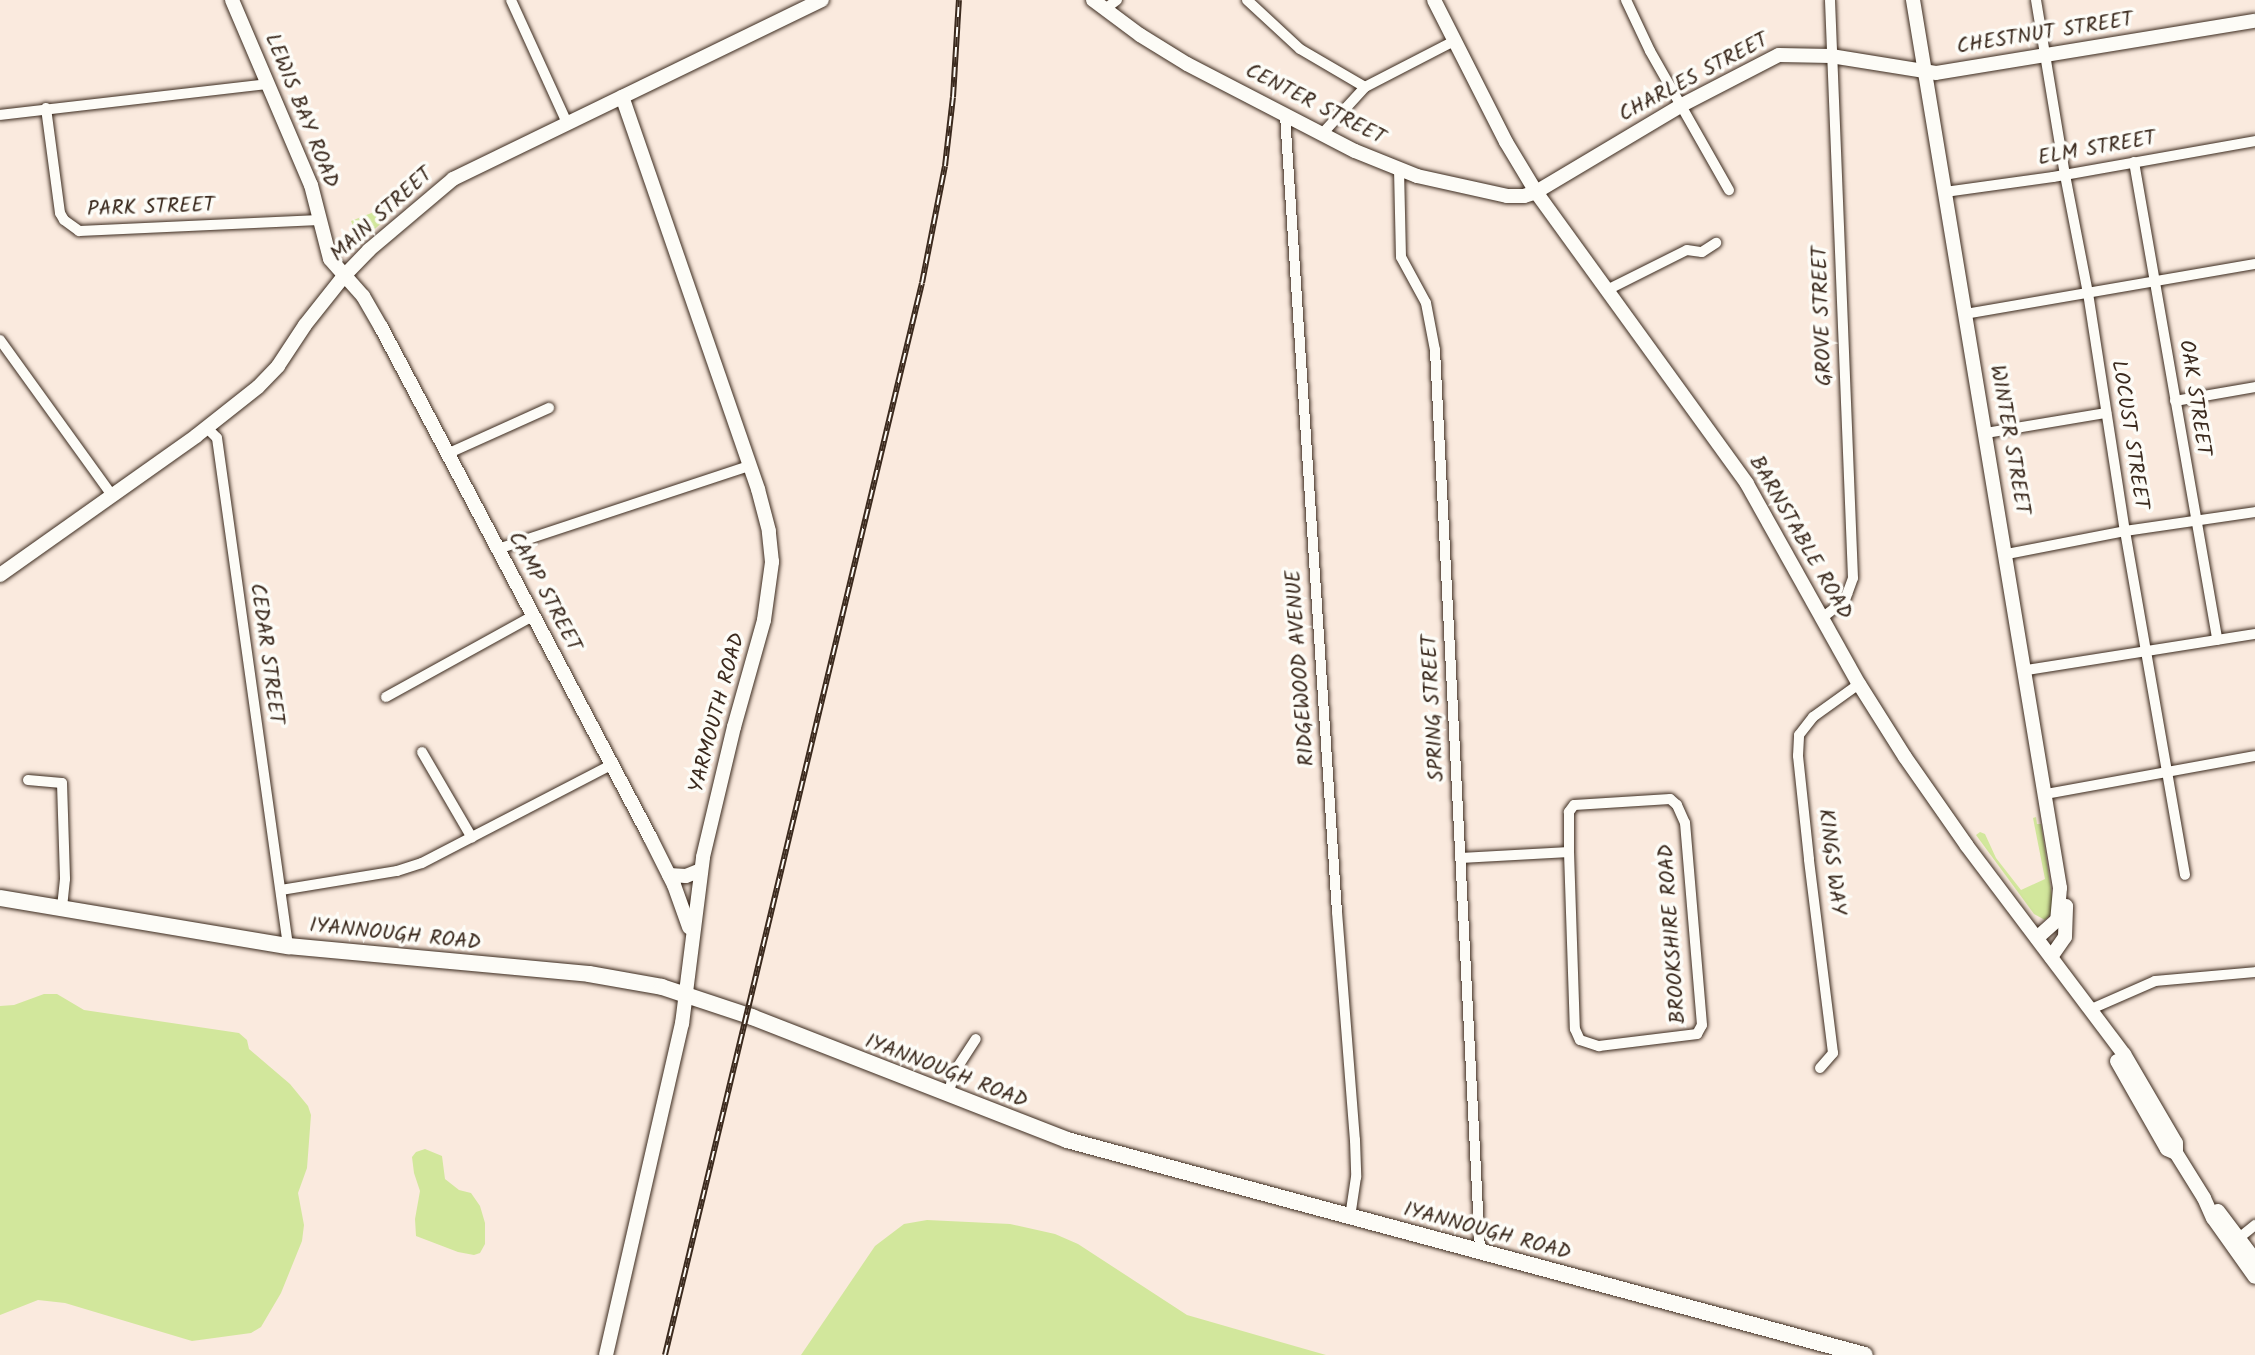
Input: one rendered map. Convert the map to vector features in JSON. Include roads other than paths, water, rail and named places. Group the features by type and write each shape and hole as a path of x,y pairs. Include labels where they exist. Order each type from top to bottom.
{"main road":[{"name":"LEWIS BAY ROAD","path":"232,0 311,186 330,259 344,276"},
{"name":"MAIN STREET","path":"0,575 207,428 258,387 278,366 305,325 344,276 369,250 453,179 822,0"},
{"name":"BARNSTABLE ROAD","path":"1434,0 1506,142 1536,191 1747,484 1859,684 1921,781 2124,1054 2176,1143 2176,1153 2213,1218 2255,1277"},
{"name":"WINTER STREET","path":"1913,0 2007,554 2060,888 2066,907 2066,931 2062,943 2052,957"},
{"name":"CENTER STREET","path":"1099,5 1178,59 1321,134 1399,169 1487,193 1524,196 1536,191"},
{"name":"CHESTNUT STREET","path":"1925,72 1947,72 2255,21"},
{"name":"CHARLES STREET","path":"1536,191 1680,106 1779,55 1831,56 1925,72"},
{"name":"YARMOUTH ROAD","path":"606,1355 686,994 701,870 771,583 769,531 622,97"},
{"name":"CAMP STREET","path":"344,276 372,311 498,549 668,875 691,936"},
{"path":"668,875 686,876 701,870"},
{"name":"WINTER STREET","path":"2037,938 2057,920 2060,888"},
{"name":"IYANNOUGH ROAD","path":"0,898 288,946 623,978 686,994 1067,1140 1866,1355"},
{"name":"BARNSTABLE ROAD","path":"2204,1198 2255,1260"}],"street":[{"path":"511,0 567,123"},
{"path":"1099,5 1117,0"},
{"path":"1247,0 1300,49 1365,87"},
{"path":"1626,0 1680,106 1729,190"},
{"name":"GROVE STREET","path":"1822,618 1845,600 1853,578 1830,0"},
{"name":"LOCUST STREET","path":"2036,0 2088,293 2125,531 2185,876"},
{"path":"1321,134 1365,87 1454,41"},
{"path":"0,115 268,84"},
{"name":"PARK STREET","path":"46,108 60,213 64,220 79,231 320,220"},
{"name":"RIDGEWOOD AVENUE","path":"1285,115 1331,823 1355,1140 1356,1177 1350,1217"},
{"name":"ELM STREET","path":"1945,192 2065,175 2255,141"},
{"name":"OAK STREET","path":"2134,162 2217,640"},
{"name":"SPRING STREET","path":"1399,169 1401,257 1426,303 1435,350 1480,1252"},
{"path":"1607,290 1687,250 1702,252 1716,243"},
{"path":"1965,314 2255,264"},
{"path":"0,340 111,494"},
{"path":"2175,401 2255,387"},
{"path":"447,454 549,408"},
{"path":"1986,433 2106,413"},
{"name":"CEDAR STREET","path":"207,428 217,438 288,946"},
{"path":"498,549 749,466"},
{"path":"2007,554 2125,531 2255,512"},
{"path":"386,697 533,616"},
{"path":"2026,670 2255,634"},
{"name":"KINGS WAY","path":"1820,1068 1833,1053 1798,755 1800,735 1813,717 1859,684"},
{"path":"422,752 472,838"},
{"path":"2046,794 2255,756"},
{"path":"281,890 397,871 422,863 611,765"},
{"path":"28,780 62,783 65,879 62,908"},
{"name":"BROOKSHIRE ROAD","path":"1671,799 1677,805 1682,813 1686,836 1702,1025 1697,1034 1600,1046 1580,1040 1576,1029 1569,852 1569,812 1574,805 1671,799"},
{"path":"1461,858 1569,852"},
{"path":"2093,1015 2155,981 2255,972"},
{"path":"948,1095 955,1071 976,1039"},
{"path":"2239,1238 2255,1225"}],"railway":[{"path":"665,1355 922,283 945,166 953,97 959,0"}]}
